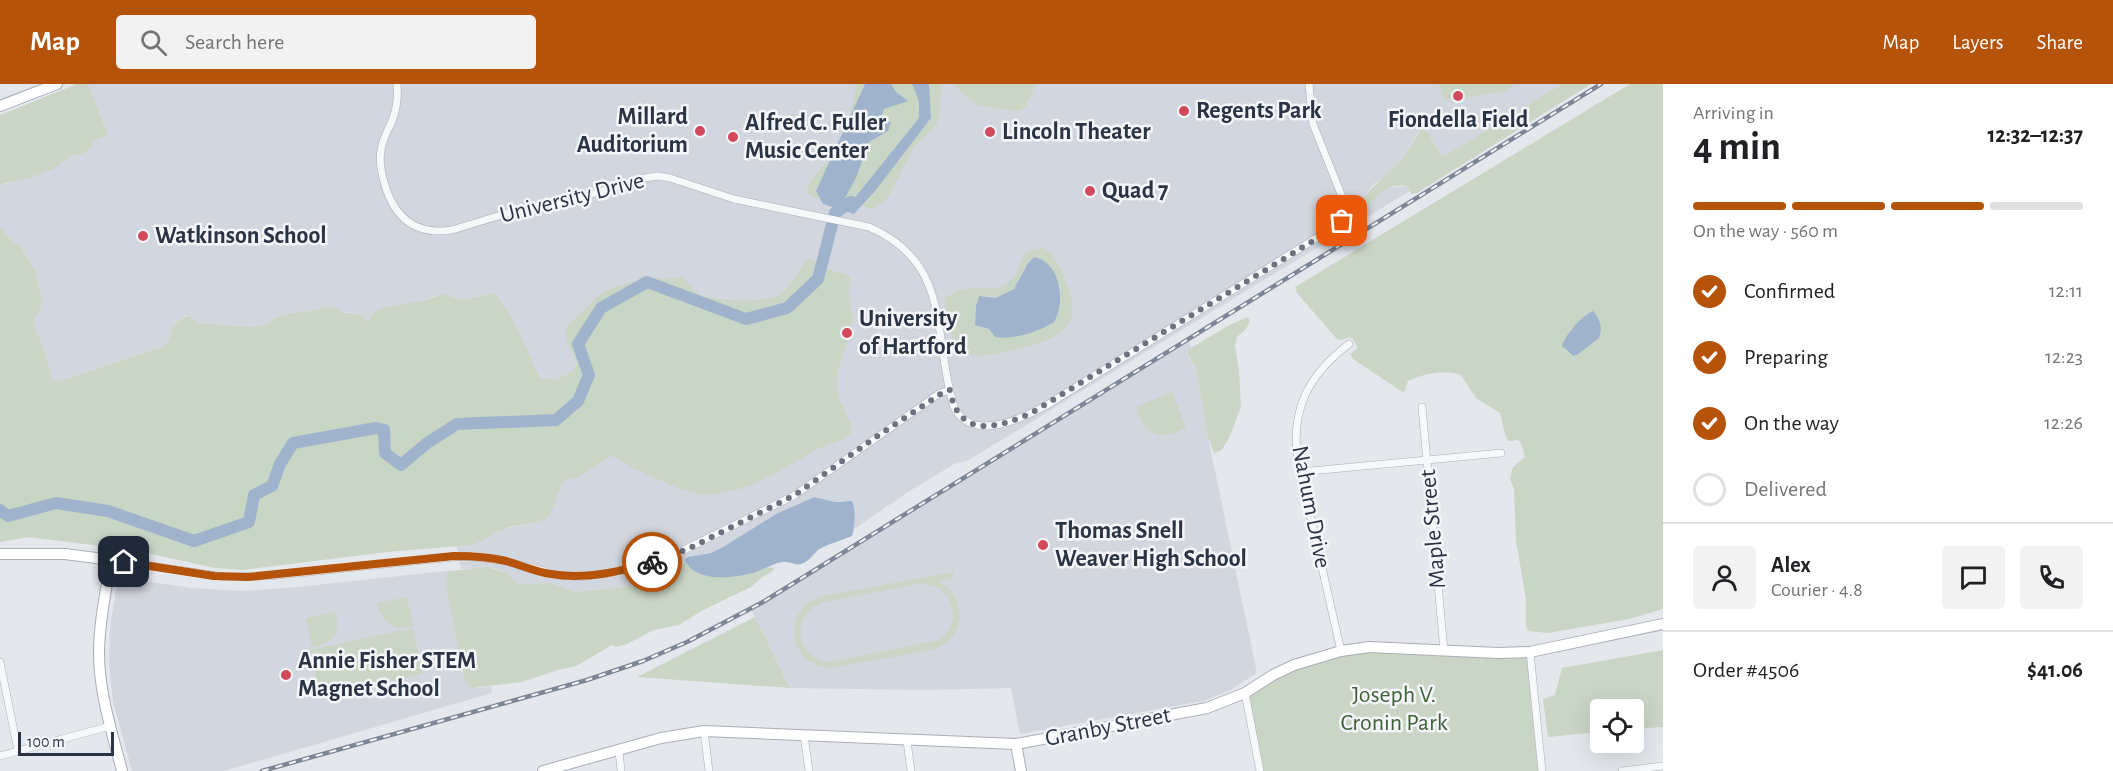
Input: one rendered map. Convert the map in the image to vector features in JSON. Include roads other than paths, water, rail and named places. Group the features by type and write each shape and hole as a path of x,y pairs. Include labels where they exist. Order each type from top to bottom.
{"main road":[{"path":"0,106 57,84"},
{"path":"0,554 65,554 111,560 101,619 99,651 102,690 122,771"},
{"name":"Granby Street","path":"543,771 661,738 704,731 1016,744 1207,708 1245,693 1294,665 1341,651 1380,648 1498,653 1530,652 1663,624"},
{"path":"1016,744 1021,771"}],"street":[{"name":"University Drive","path":"398,84 394,117 381,150 382,174 389,197 398,212 412,224 425,230 440,232 452,230 528,207 579,198 654,176 669,177 734,199 869,227 885,235 906,251 920,267 935,299 950,390 956,410 961,418 969,423 990,426 1028,415 1339,224 1345,214 1344,201 1313,124 1310,84"},
{"name":"Nahum Drive","path":"1341,651 1300,472 1296,431 1302,403 1312,381 1329,360 1349,344"},
{"path":"111,560 190,573 237,577 269,576 463,556 502,560 539,572 564,576 609,573 678,553 795,495 940,393 950,390"},
{"name":"Maple Street","path":"1422,407 1444,651"},
{"path":"1300,472 1501,453"},
{"path":"1530,652 1542,771"},
{"path":"0,662 18,751"},
{"path":"1245,693 1260,771"},
{"path":"0,756 110,726"},
{"path":"704,731 709,771"},
{"path":"804,735 809,771"},
{"path":"907,741 911,771"},
{"path":"619,751 621,771"},
{"path":"1622,771 1663,766"}],"water":[{"path":"865,84 891,84 896,92 908,101 884,109 879,122 891,122 888,131 869,142 856,178 845,198 853,200 919,118 919,101 912,84 929,84 931,118 875,191 854,214 823,204 816,191"},
{"path":"1034,257 1043,260 1050,267 1059,284 1060,305 1054,322 1026,334 1003,338 995,337 989,329 975,325 979,296 996,298 1014,289 1028,263"},
{"path":"1593,311 1600,324 1599,338 1573,356 1562,346 1564,341 1580,320"},
{"path":"814,497 835,502 852,501 855,513 854,528 852,536 821,548 804,563 783,562 748,574 717,577 698,573 690,568 685,560 688,557 711,553 776,514"}],"waterway":[{"path":"0,510 8,516 56,503 108,511 194,541 249,522 254,495 272,486 280,464 293,443 376,428 384,430 385,453 401,465 427,443 457,424 556,420 578,401 589,375 578,344 601,308 647,282 746,319 787,308 818,279 835,213 851,202"}],"railway":[{"path":"262,771 587,680 643,661 687,642 763,602 1601,84"}],"place":[{"name":"Fiondella Field","path":"1458,96"},
{"name":"Regents Park","path":"1184,111"},
{"name":"Millard Auditorium","path":"700,131"},
{"name":"Lincoln Theater","path":"990,132"},
{"name":"Alfred C. Fuller Music Center","path":"733,137"},
{"name":"Quad 7","path":"1090,191"},
{"name":"Watkinson School","path":"143,236"},
{"name":"University of Hartford","path":"847,333"},
{"name":"Thomas Snell Weaver High School","path":"1043,545"},
{"name":"Annie Fisher STEM Magnet School","path":"286,675"}],"park label":[{"name":"Joseph V. Cronin Park","path":"1394,709"}]}
